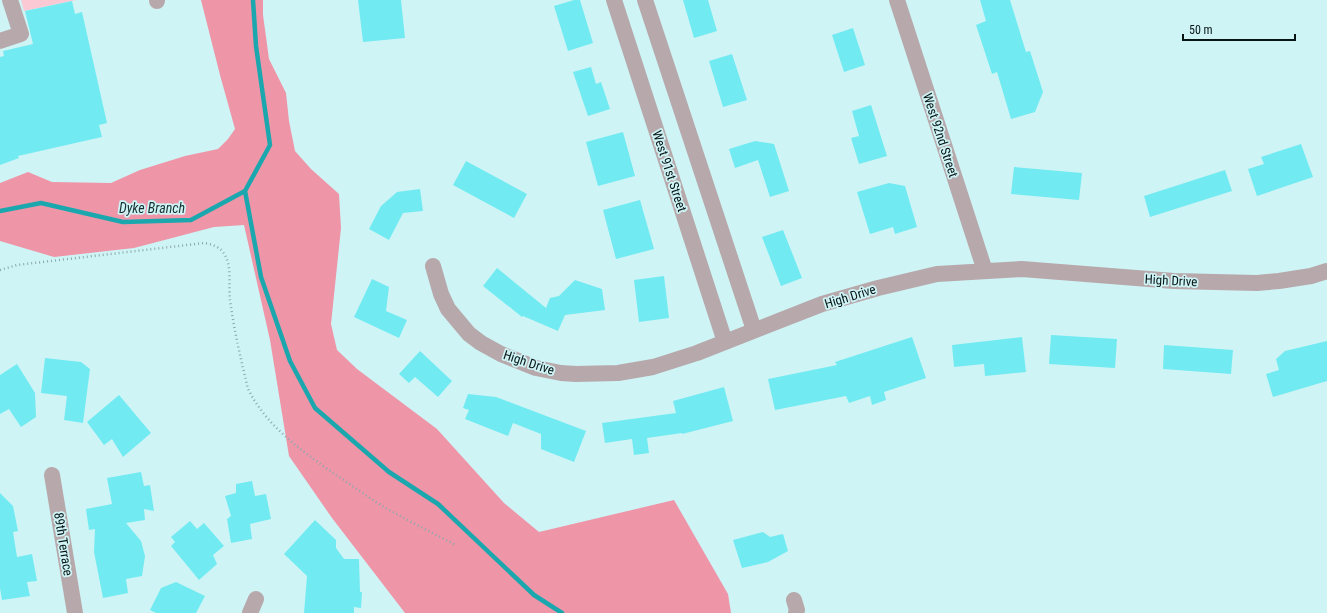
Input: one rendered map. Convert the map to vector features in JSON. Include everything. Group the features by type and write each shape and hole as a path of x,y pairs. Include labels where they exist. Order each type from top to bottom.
{"street":[{"path":"0,41 25,37 10,0"},
{"name":"West 91st Street","path":"614,0 725,342"},
{"path":"645,0 754,330"},
{"name":"West 92nd Street","path":"897,0 985,271"},
{"name":"High Drive","path":"433,266 441,294 448,309 469,334 481,343 501,354 536,368 561,373 618,373 653,366 697,353 822,304 878,288 937,274 1022,269 1174,281 1257,283 1278,282 1311,276 1327,271"},
{"name":"89th Terrace","path":"52,475 75,613"}],"path":[{"path":"0,270 17,265 204,243 219,248 227,259 229,268 230,299 245,377 253,399 264,414 280,432 308,456 385,507 456,545"}],"shaded area":[{"path":"21,0 76,0 24,11"},
{"path":"201,0 263,0 263,15 269,59 286,93 289,121 295,151 311,169 339,194 341,228 331,324 337,350 357,369 437,429 504,503 539,532 674,500 728,594 731,613 405,613 332,518 289,456 270,340 244,225 214,227 134,248 54,257 0,241 0,183 28,172 52,182 111,183 140,170 185,156 218,149 228,139 235,129"}],"building":[{"path":"358,0 401,0 405,38 363,42"},
{"path":"574,0 580,0 593,43 568,51 554,6"},
{"path":"683,0 708,0 717,31 694,38"},
{"path":"980,0 1010,0 1026,52 1030,51 1043,92 1035,112 1011,119 997,72 992,74 976,25 986,21"},
{"path":"72,1 75,14 82,12 107,123 99,125 102,137 18,156 19,158 0,165 0,57 4,56 3,51 33,44 25,11"},
{"path":"853,28 865,65 844,72 832,35"},
{"path":"732,54 747,100 723,107 709,61"},
{"path":"591,67 596,84 601,82 610,109 588,116 573,72"},
{"path":"871,105 887,156 859,164 851,138 859,136 852,111"},
{"path":"623,132 635,176 598,186 586,142"},
{"path":"755,141 774,144 789,191 770,197 758,160 735,168 729,149"},
{"path":"1301,144 1313,177 1257,196 1248,169 1264,164 1261,157"},
{"path":"466,161 527,194 514,218 453,185"},
{"path":"1014,167 1082,173 1079,200 1011,194"},
{"path":"1225,170 1232,191 1150,217 1144,196"},
{"path":"889,183 905,186 917,227 895,234 893,227 870,234 857,192"},
{"path":"420,189 423,211 403,213 389,240 369,229 381,206 397,192"},
{"path":"640,200 654,249 616,259 603,210"},
{"path":"783,230 802,278 781,286 762,237"},
{"path":"497,268 546,308 550,298 559,296 575,280 602,289 605,310 565,315 558,331 523,316 522,317 483,286"},
{"path":"664,276 669,318 639,322 634,280"},
{"path":"372,279 389,287 386,311 407,320 399,338 354,317"},
{"path":"1051,335 1117,339 1115,368 1049,364"},
{"path":"912,337 926,378 884,392 886,400 872,405 870,396 849,403 846,396 775,410 768,379 837,365 835,362"},
{"path":"1022,337 1026,372 985,376 984,364 954,367 952,345"},
{"path":"1327,341 1327,381 1273,397 1266,374 1279,370 1276,359 1285,351"},
{"path":"1164,345 1233,350 1231,374 1163,369"},
{"path":"420,351 452,381 438,397 415,377 409,383 399,374"},
{"path":"45,358 81,362 90,369 83,423 64,420 67,396 41,393"},
{"path":"17,364 35,393 36,417 21,427 9,409 0,414 0,375"},
{"path":"724,387 733,421 682,434 647,438 649,453 634,455 632,439 605,443 602,423 676,413 673,401"},
{"path":"468,394 496,397 586,431 574,462 541,449 541,434 513,423 508,436 465,419 469,410 463,408"},
{"path":"119,395 151,433 123,457 112,439 104,445 87,422"},
{"path":"141,472 144,486 150,485 154,511 144,509 145,520 126,523 141,541 145,556 142,576 126,579 128,593 103,598 94,552 95,529 89,530 86,509 112,504 107,478"},
{"path":"252,481 255,496 266,494 271,519 250,524 252,539 231,543 227,519 231,516 225,496 236,493 236,484"},
{"path":"0,493 13,506 18,531 13,532 17,557 32,554 37,581 27,582 30,596 2,600 0,588"},
{"path":"315,520 336,540 336,548 344,559 359,559 360,592 362,592 361,608 354,607 354,613 304,613 307,576 284,554"},
{"path":"190,521 197,529 204,523 224,546 213,555 217,564 199,580 171,546 175,542 171,537"},
{"path":"763,532 770,537 783,534 788,551 768,562 742,568 733,540"},
{"path":"176,582 205,596 196,613 156,613 150,610 161,588"}],"waterway":[{"name":"Dyke Branch","path":"0,211 41,203 123,222 191,220 245,191 270,145 256,46 253,0"},
{"path":"245,191 261,277 290,361 315,408 389,472 438,504 534,595 562,613"}]}
